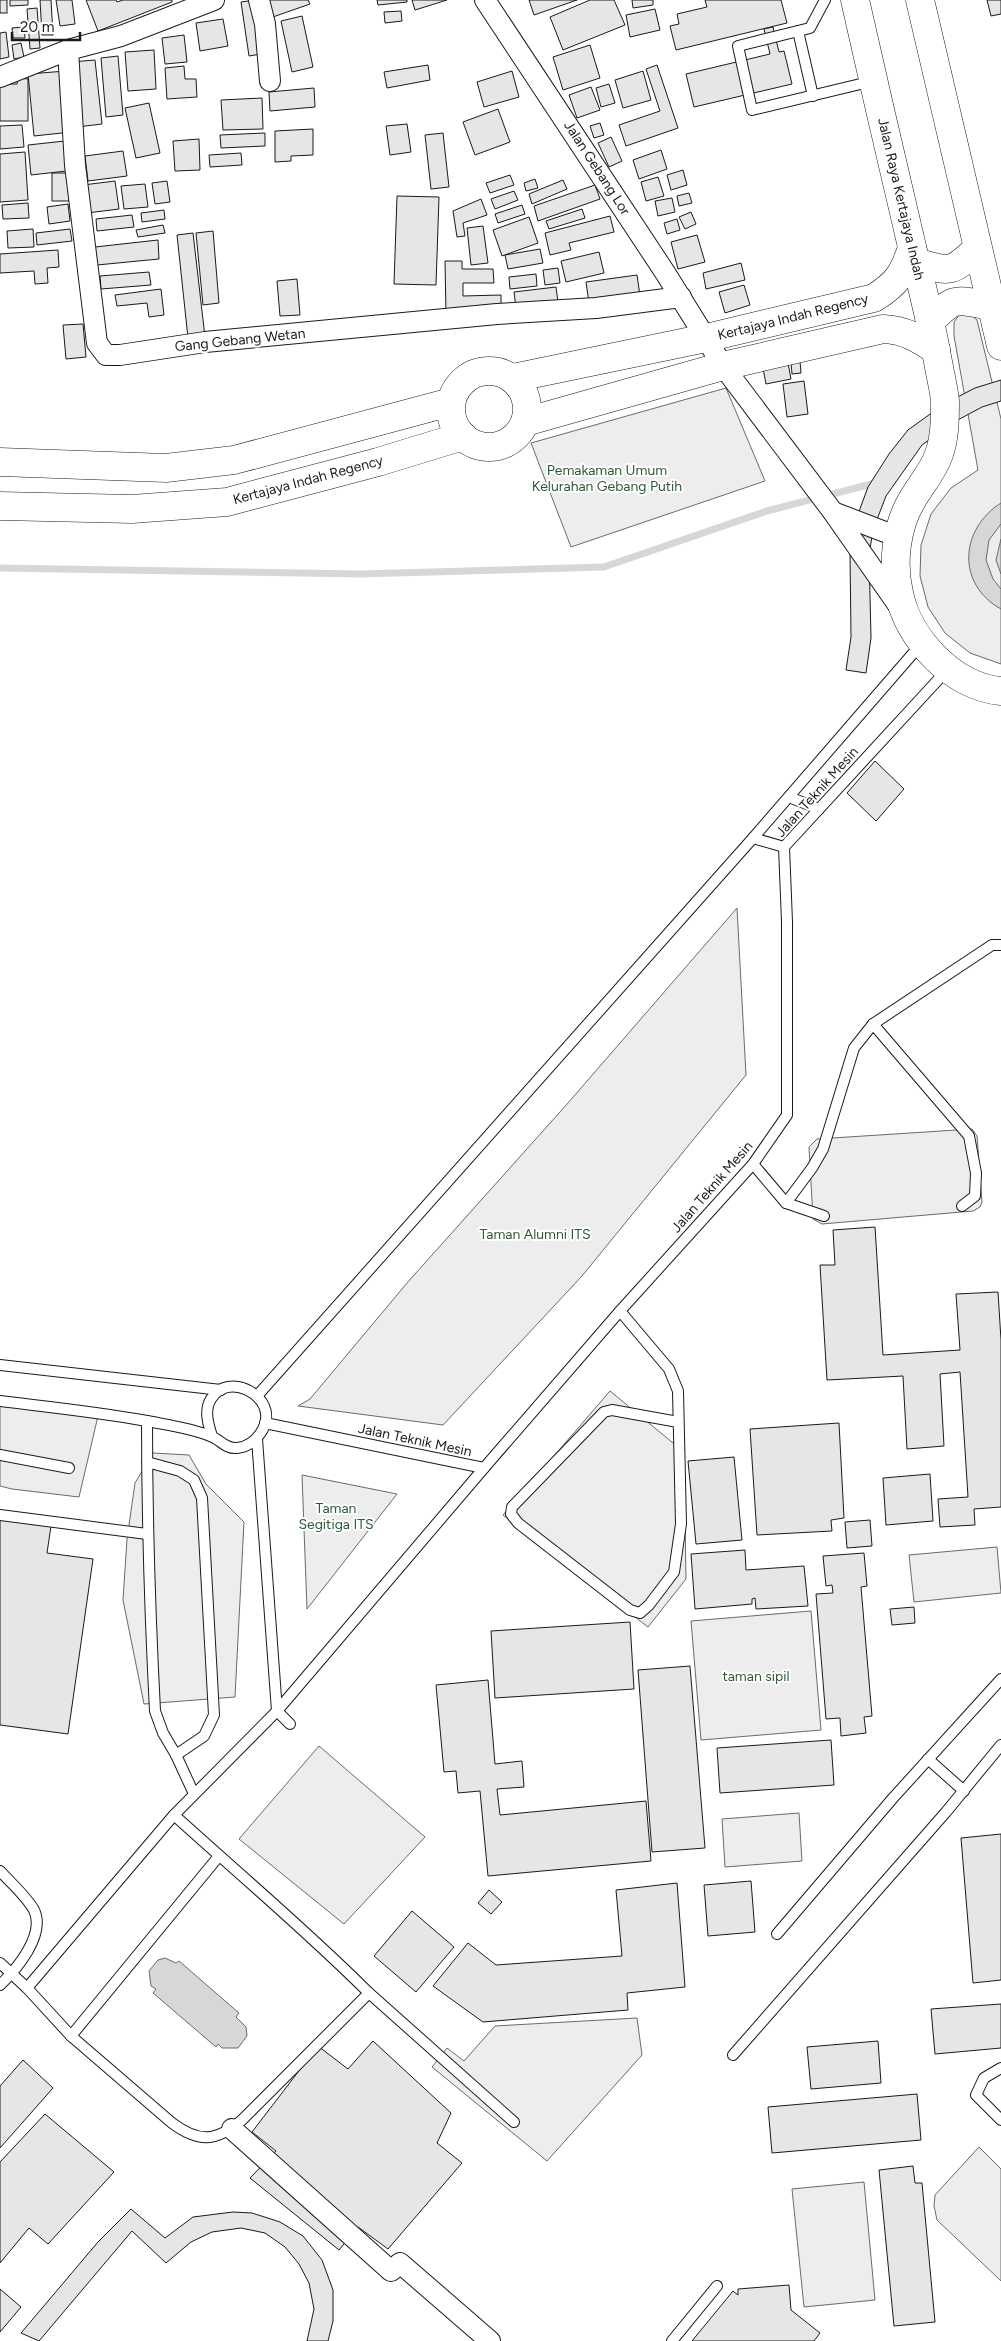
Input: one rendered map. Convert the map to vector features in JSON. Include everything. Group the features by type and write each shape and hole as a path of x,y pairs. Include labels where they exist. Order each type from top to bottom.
{"street":[{"path":"0,77 68,50 121,36 185,5 214,0"},
{"path":"259,0 265,24 270,80"},
{"name":"Jalan Gebang Lor","path":"485,0 681,297 706,338"},
{"name":"Jalan Raya Kertajaya Indah","path":"855,0 930,322 945,399 944,427 940,452 932,473 912,500 898,537 896,572 899,594 907,618 922,643 948,668 967,680 1001,691"},
{"path":"920,0 990,306 1001,346"},
{"name":"Gang Gebang Wetan","path":"68,50 75,165 97,343 106,355 120,355 215,341 497,314 596,308 681,297"},
{"path":"914,255 943,270 951,270 977,249"},
{"name":"Kertajaya Indah Regency","path":"513,378 706,338 874,298 890,288 903,273 914,255"},
{"path":"930,322 948,303 955,300 990,306"},
{"path":"525,422 723,366 883,329 908,333 936,350"},
{"name":"Kertajaya Indah Regency","path":"706,338 723,366 832,510 907,618"},
{"path":"483,371 499,372 513,378 523,391 527,402 525,422 517,435 505,444 490,447 475,444 463,436 453,421 452,402 457,388 468,376 483,371"},
{"path":"0,462 166,468 234,460 452,402"},
{"name":"Kertajaya Indah Regency","path":"0,506 132,509 227,502 378,462 463,436"},
{"path":"832,510 898,537"},
{"path":"232,2129 391,2271 400,2263 490,2341"}],"lane":[{"path":"825,0 810,28 738,46 752,110 874,81"},
{"path":"798,31 813,96"},
{"name":"Jalan Teknik Mesin","path":"258,1396 753,838 922,643"},
{"name":"Jalan Teknik Mesin","path":"266,1423 484,1468 620,1311 753,1164 787,1115 787,922 784,848 948,668"},
{"path":"789,797 819,810"},
{"path":"753,838 784,848"},
{"path":"786,1203 812,1168 823,1149 854,1048 873,1024 992,945 1001,945"},
{"path":"873,1024 969,1136 976,1173 974,1196 962,1206"},
{"path":"753,1164 786,1203 824,1216"},
{"path":"620,1311 669,1370 678,1391 681,1524 674,1572 649,1605 640,1613 630,1610 518,1523 511,1514 512,1507 604,1412 612,1410 678,1422"},
{"path":"0,1365 221,1390 234,1386 246,1389 258,1396 265,1408 266,1423 257,1439 248,1445 236,1448 224,1446 212,1436 147,1421 0,1400"},
{"path":"212,1436 207,1421 208,1408 212,1398 221,1390"},
{"path":"147,1421 147,1534 155,1711 163,1733 176,1755 194,1794"},
{"path":"257,1439 276,1711 290,1724"},
{"path":"0,1456 69,1468"},
{"path":"147,1462 180,1471 194,1480 202,1498 214,1715 204,1736 176,1755"},
{"path":"27,1988 174,1815 276,1711 484,1468"},
{"path":"0,1515 147,1534"},
{"path":"777,1934 928,1759 1001,1679"},
{"path":"733,2055 964,1791 1001,1745"},
{"path":"928,1759 964,1791"},
{"path":"174,1815 514,2122"},
{"path":"71,2036 219,1856"},
{"path":"0,1872 34,1911 37,1927 32,1941 12,1974 0,1985"},
{"path":"0,1963 27,1988 71,2036 183,2131 201,2139 226,2134 232,2129 369,1993"},
{"path":"1001,2068 984,2078 976,2095 1001,2120"},
{"path":"672,2341 717,2286"}],"shaded area":[{"path":"970,314 977,320 1001,419 1001,664 970,653 945,633 928,607 920,576 921,545 931,514 951,488 978,470 954,336 954,322 959,315"},
{"name":"Pemakaman Umum Kelurahan Gebang Putih","path":"726,388 765,481 571,547 531,443"},
{"path":"1001,503 1001,524 989,540 986,560 993,579 1001,589 1001,609 986,598 976,586 970,571 969,556 971,541 977,527 987,514"},
{"path":"1001,539 1001,574 996,560"},
{"name":"Taman Alumni ITS","path":"737,908 746,1075 582,1276 443,1425 298,1406 310,1399 407,1283 568,1103"},
{"path":"972,1129 977,1136 982,1202 980,1207 973,1211 822,1224 813,1219 809,1147 817,1139"},
{"path":"610,1391 684,1452 686,1579 648,1627 503,1515"},
{"path":"0,1401 98,1416 79,1497 0,1486"},
{"path":"153,1453 189,1455 206,1484 244,1522 235,1697 144,1704 123,1600 127,1539 135,1483"},
{"name":"Taman Segitiga ITS","path":"302,1475 397,1494 307,1609"},
{"path":"997,1547 1001,1593 914,1602 909,1555"},
{"name":"taman sipil","path":"811,1611 821,1730 701,1740 691,1621"},
{"path":"319,1746 425,1837 344,1924 239,1839"},
{"path":"799,1813 802,1861 725,1867 722,1819"},
{"path":"165,1958 176,1963 179,1961 239,2013 236,2017 246,2027 247,2036 238,2048 222,2048 218,2044 216,2047 153,1993 156,1989 151,1986 149,1971 158,1960"},
{"path":"637,2018 642,2055 547,2161 432,2067 447,2048 464,2061 495,2026"},
{"path":"979,2147 1001,2169 1001,2281 937,2220 934,2206 935,2195"},
{"path":"864,2182 875,2300 804,2307 792,2189"}],"building":[{"path":"0,0 7,0 7,13 0,13"},
{"path":"10,0 28,0 28,5 10,6"},
{"path":"40,0 51,0 53,35 42,35"},
{"path":"56,0 72,0 75,24 60,26"},
{"path":"86,0 116,0 117,2 123,0 172,0 172,2 98,31"},
{"path":"255,0 261,54 249,56 241,2"},
{"path":"264,0 308,0 310,4 270,18"},
{"path":"377,0 407,0 407,2 378,5"},
{"path":"412,0 447,0 415,10"},
{"path":"529,0 577,0 534,15"},
{"path":"590,0 614,0 625,25 563,50 550,17"},
{"path":"632,0 653,0 653,5 633,8"},
{"path":"705,0 781,0 787,23 676,50 670,26 679,24 677,14 707,7"},
{"path":"987,0 1001,0 1001,14 991,16"},
{"path":"37,8 40,48 30,49 27,9"},
{"path":"655,9 660,30 630,37 626,15"},
{"path":"401,11 402,21 385,23 384,12"},
{"path":"302,16 313,67 292,72 281,21"},
{"path":"223,19 228,46 200,51 196,23"},
{"path":"24,27 25,38 13,38 12,28"},
{"path":"773,27 779,52 784,51 792,84 694,107 686,74 770,54 764,29"},
{"path":"6,32 9,57 0,59 0,33"},
{"path":"184,35 187,62 165,64 162,38"},
{"path":"21,43 24,57 14,59 12,45"},
{"path":"590,45 600,78 563,90 553,57"},
{"path":"154,50 156,89 128,91 125,52"},
{"path":"118,56 123,115 106,117 101,58"},
{"path":"95,60 102,124 77,127 71,62"},
{"path":"428,65 430,80 387,88 384,72"},
{"path":"657,65 678,128 626,146 619,125 660,111 646,69"},
{"path":"184,66 185,79 196,79 197,97 167,99 165,68"},
{"path":"66,71 71,132 34,136 28,74"},
{"path":"512,71 519,97 484,107 477,82"},
{"path":"643,71 651,100 623,108 615,80"},
{"path":"18,78 28,79 28,121 0,121 0,84 17,84"},
{"path":"609,84 615,103 601,107 596,88"},
{"path":"591,87 600,110 577,118 569,95"},
{"path":"314,88 315,107 270,111 269,92"},
{"path":"262,98 263,129 223,130 221,100"},
{"path":"149,103 160,153 136,158 125,108"},
{"path":"498,109 510,142 475,155 463,122"},
{"path":"600,123 604,135 594,138 590,126"},
{"path":"407,124 411,152 390,155 386,126"},
{"path":"22,125 24,147 0,149 0,126"},
{"path":"313,129 313,155 291,156 291,161 275,162 275,131"},
{"path":"265,133 265,146 221,148 220,135"},
{"path":"443,133 449,187 431,189 425,135"},
{"path":"611,137 622,161 609,167 598,143"},
{"path":"199,139 200,170 175,171 173,141"},
{"path":"65,141 75,170 31,175 28,145"},
{"path":"661,150 667,169 639,179 633,160"},
{"path":"123,151 127,176 88,181 85,156"},
{"path":"25,152 28,200 0,202 0,154"},
{"path":"241,153 242,165 210,167 209,155"},
{"path":"683,170 687,185 671,190 667,175"},
{"path":"52,173 69,173 70,201 52,201"},
{"path":"510,175 514,185 490,193 486,183"},
{"path":"658,177 664,196 646,201 641,182"},
{"path":"535,179 538,188 526,191 524,183"},
{"path":"563,180 567,189 532,204 529,194"},
{"path":"115,181 119,209 87,213 83,185"},
{"path":"167,181 170,202 155,204 152,183"},
{"path":"145,184 148,207 124,209 121,186"},
{"path":"595,185 600,199 538,221 534,206"},
{"path":"514,191 518,200 495,209 491,199"},
{"path":"689,193 692,203 679,206 677,196"},
{"path":"397,196 439,197 436,285 394,284"},
{"path":"672,198 675,212 658,216 655,201"},
{"path":"481,199 487,215 463,223 465,236 457,237 453,211"},
{"path":"28,203 29,218 3,219 2,205"},
{"path":"68,204 70,221 49,224 47,207"},
{"path":"522,205 525,214 498,223 495,214"},
{"path":"582,209 585,218 549,229 546,221"},
{"path":"164,210 165,219 142,222 141,213"},
{"path":"691,212 696,224 685,229 679,217"},
{"path":"132,215 134,227 97,231 96,219"},
{"path":"610,216 614,232 569,243 571,250 550,255 545,233"},
{"path":"529,217 538,243 502,256 493,230"},
{"path":"677,219 680,230 667,234 664,223"},
{"path":"163,225 165,233 138,237 136,230"},
{"path":"483,226 488,263 471,265 467,228"},
{"path":"33,229 34,247 8,248 7,231"},
{"path":"70,229 72,241 37,245 36,233"},
{"path":"213,231 219,303 203,305 196,233"},
{"path":"193,233 205,337 188,338 177,235"},
{"path":"697,235 705,262 678,269 671,242"},
{"path":"158,240 159,259 97,265 95,247"},
{"path":"540,249 543,263 508,269 505,255"},
{"path":"58,250 59,267 47,268 48,283 35,284 34,271 0,273 0,254"},
{"path":"599,252 604,273 566,282 561,261"},
{"path":"445,261 462,261 462,269 493,269 494,283 463,283 463,296 501,295 501,310 446,314"},
{"path":"741,263 745,280 706,289 703,273"},
{"path":"558,268 560,283 545,285 543,270"},
{"path":"149,272 151,285 101,289 100,276"},
{"path":"536,274 537,286 510,289 509,277"},
{"path":"637,275 640,296 589,303 586,282"},
{"path":"297,279 300,315 280,316 277,281"},
{"path":"744,285 750,305 725,313 719,292"},
{"path":"556,287 558,302 516,308 514,292"},
{"path":"161,289 164,315 149,317 147,303 117,306 115,295"},
{"path":"83,324 86,357 66,359 63,325"},
{"path":"800,361 801,373 792,374 791,362"},
{"path":"788,363 791,379 766,384 763,368"},
{"path":"1001,380 1001,401 982,407 954,422 922,445 886,496 873,530 869,555 871,638 866,673 846,670 851,637 850,554 854,525 868,487 889,454 908,430 944,404 975,388"},
{"path":"804,381 808,414 787,417 783,384"},
{"path":"875,761 904,789 876,821 847,793"},
{"path":"875,1227 883,1355 960,1350 956,1294 998,1292 1001,1340 1001,1507 974,1509 975,1525 940,1527 938,1499 968,1497 960,1372 940,1374 944,1446 907,1449 903,1376 827,1380 820,1265 835,1265 833,1230"},
{"path":"839,1423 844,1518 831,1520 832,1531 757,1535 750,1429"},
{"path":"734,1457 742,1540 696,1544 688,1461"},
{"path":"930,1474 933,1521 886,1525 883,1478"},
{"path":"0,1519 51,1526 47,1553 93,1559 68,1734 0,1725"},
{"path":"870,1520 872,1546 847,1548 845,1522"},
{"path":"745,1550 746,1570 804,1566 808,1606 756,1609 755,1598 752,1599 752,1604 695,1609 691,1554"},
{"path":"864,1553 867,1586 861,1587 872,1716 864,1717 866,1733 841,1736 840,1718 826,1719 816,1594 833,1593 832,1585 826,1586 823,1556"},
{"path":"914,1607 915,1623 892,1625 890,1609"},
{"path":"630,1622 634,1689 495,1698 491,1631"},
{"path":"690,1666 705,1848 652,1852 638,1670"},
{"path":"488,1680 495,1764 522,1761 524,1787 497,1789 500,1815 646,1801 651,1861 488,1876 480,1791 458,1793 456,1771 444,1772 436,1685"},
{"path":"831,1740 834,1785 720,1793 717,1748"},
{"path":"1001,1834 1001,1980 973,1983 961,1838"},
{"path":"751,1881 755,1932 708,1936 704,1885"},
{"path":"677,1883 685,1987 627,1993 628,2010 483,2022 433,1986 468,1943 496,1965 622,1956 616,1890"},
{"path":"489,1890 502,1902 491,1914 478,1903"},
{"path":"412,1911 454,1947 416,1992 374,1956"},
{"path":"1001,2004 1001,2048 935,2054 931,2009"},
{"path":"373,2041 451,2113 437,2143 462,2163 388,2249 358,2227 339,2250 250,2178 276,2151 252,2132 318,2046 348,2069"},
{"path":"878,2041 881,2083 811,2089 807,2047"},
{"path":"23,2060 53,2088 0,2148 0,2086"},
{"path":"917,2094 921,2140 772,2153 768,2107"},
{"path":"45,2114 114,2172 48,2244 29,2228 0,2263 0,2162"},
{"path":"913,2166 915,2183 922,2183 935,2322 894,2326 879,2170"},
{"path":"131,2209 165,2238 193,2217 233,2212 252,2213 280,2222 303,2236 322,2260 333,2290 333,2321 328,2341 307,2341 314,2309 309,2283 299,2264 285,2247 265,2233 241,2228 212,2232 191,2242 166,2263 132,2231 39,2341 21,2333 98,2242"},
{"path":"789,2285 791,2310 820,2333 814,2341 692,2341 733,2291 738,2295 738,2289"},
{"path":"0,2289 21,2307 0,2332"}],"waterway":[{"path":"0,568 361,574 604,567 767,511 879,482"}]}
